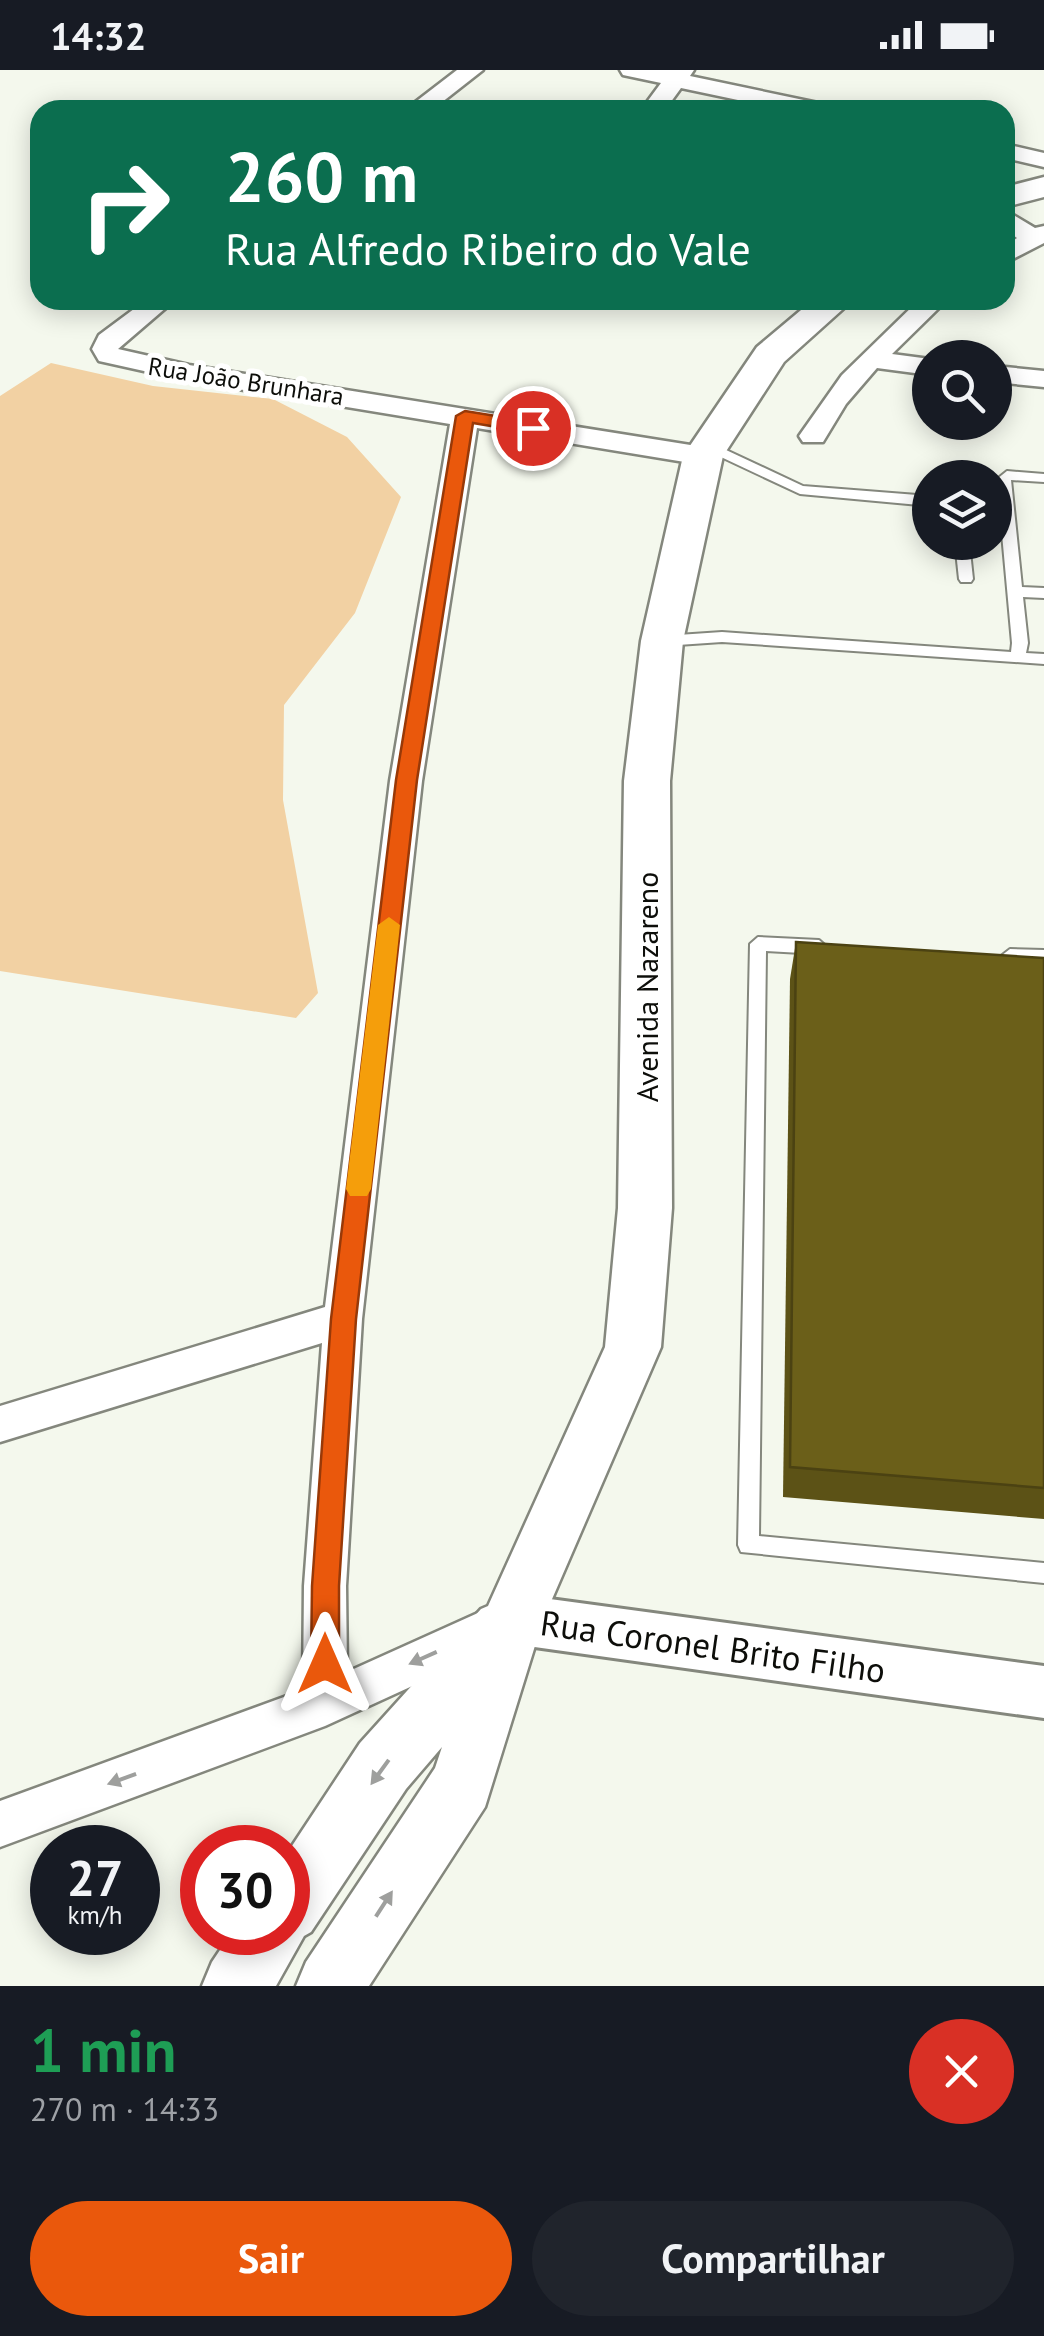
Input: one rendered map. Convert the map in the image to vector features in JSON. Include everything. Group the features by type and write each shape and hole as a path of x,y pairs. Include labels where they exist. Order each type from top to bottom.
{"main road":[{"path":"1015,194 1044,187"},
{"path":"1015,220 1041,226"},
{"name":"Avenida Nazareno","path":"513,1619 632,1347 645,1208 646,782 662,641 706,451 770,355 822,310"},
{"path":"310,1876 383,1766 513,1619"},
{"path":"330,1986 462,1784 513,1619"},
{"path":"236,1986 257,1955"}],"street":[{"path":"431,100 472,70"},
{"path":"630,70 680,74 780,100"},
{"path":"660,100 680,74"},
{"path":"1015,153 1044,160"},
{"path":"1015,248 1041,226"},
{"name":"Rua João Brunhara","path":"149,310 108,341 108,355 190,373 465,416"},
{"path":"813,436 824,412 924,310"},
{"path":"873,360 912,365"},
{"path":"1012,376 1044,379"},
{"path":"325,1704 325,1586 343,1319 406,780 465,416 706,451"},
{"path":"0,1424 343,1319"},
{"name":"Rua Coronel Brito Filho","path":"0,1824 325,1704 513,1619 1044,1692"}],"lane":[{"path":"706,451 800,490 912,499"},
{"path":"1018,658 1004,478 1044,478"},
{"path":"964,560 966,579"},
{"path":"1015,592 1044,593"},
{"path":"662,641 722,637 1044,659"},
{"path":"834,948 758,944 748,1545 1044,1573"},
{"path":"987,954 1044,957"}],"shaded area":[{"path":"51,363 153,386 273,399 347,437 401,497 355,613 284,705 283,800 318,993 296,1018 0,971 0,396"}],"building":[{"path":"796,942 1044,958 1044,1488 790,1467"}],"slow traffic":[{"path":"358,1189 389,925"}],"route":[{"path":"325,1664 325,1586 343,1319 406,780 465,416 533,428"}]}
